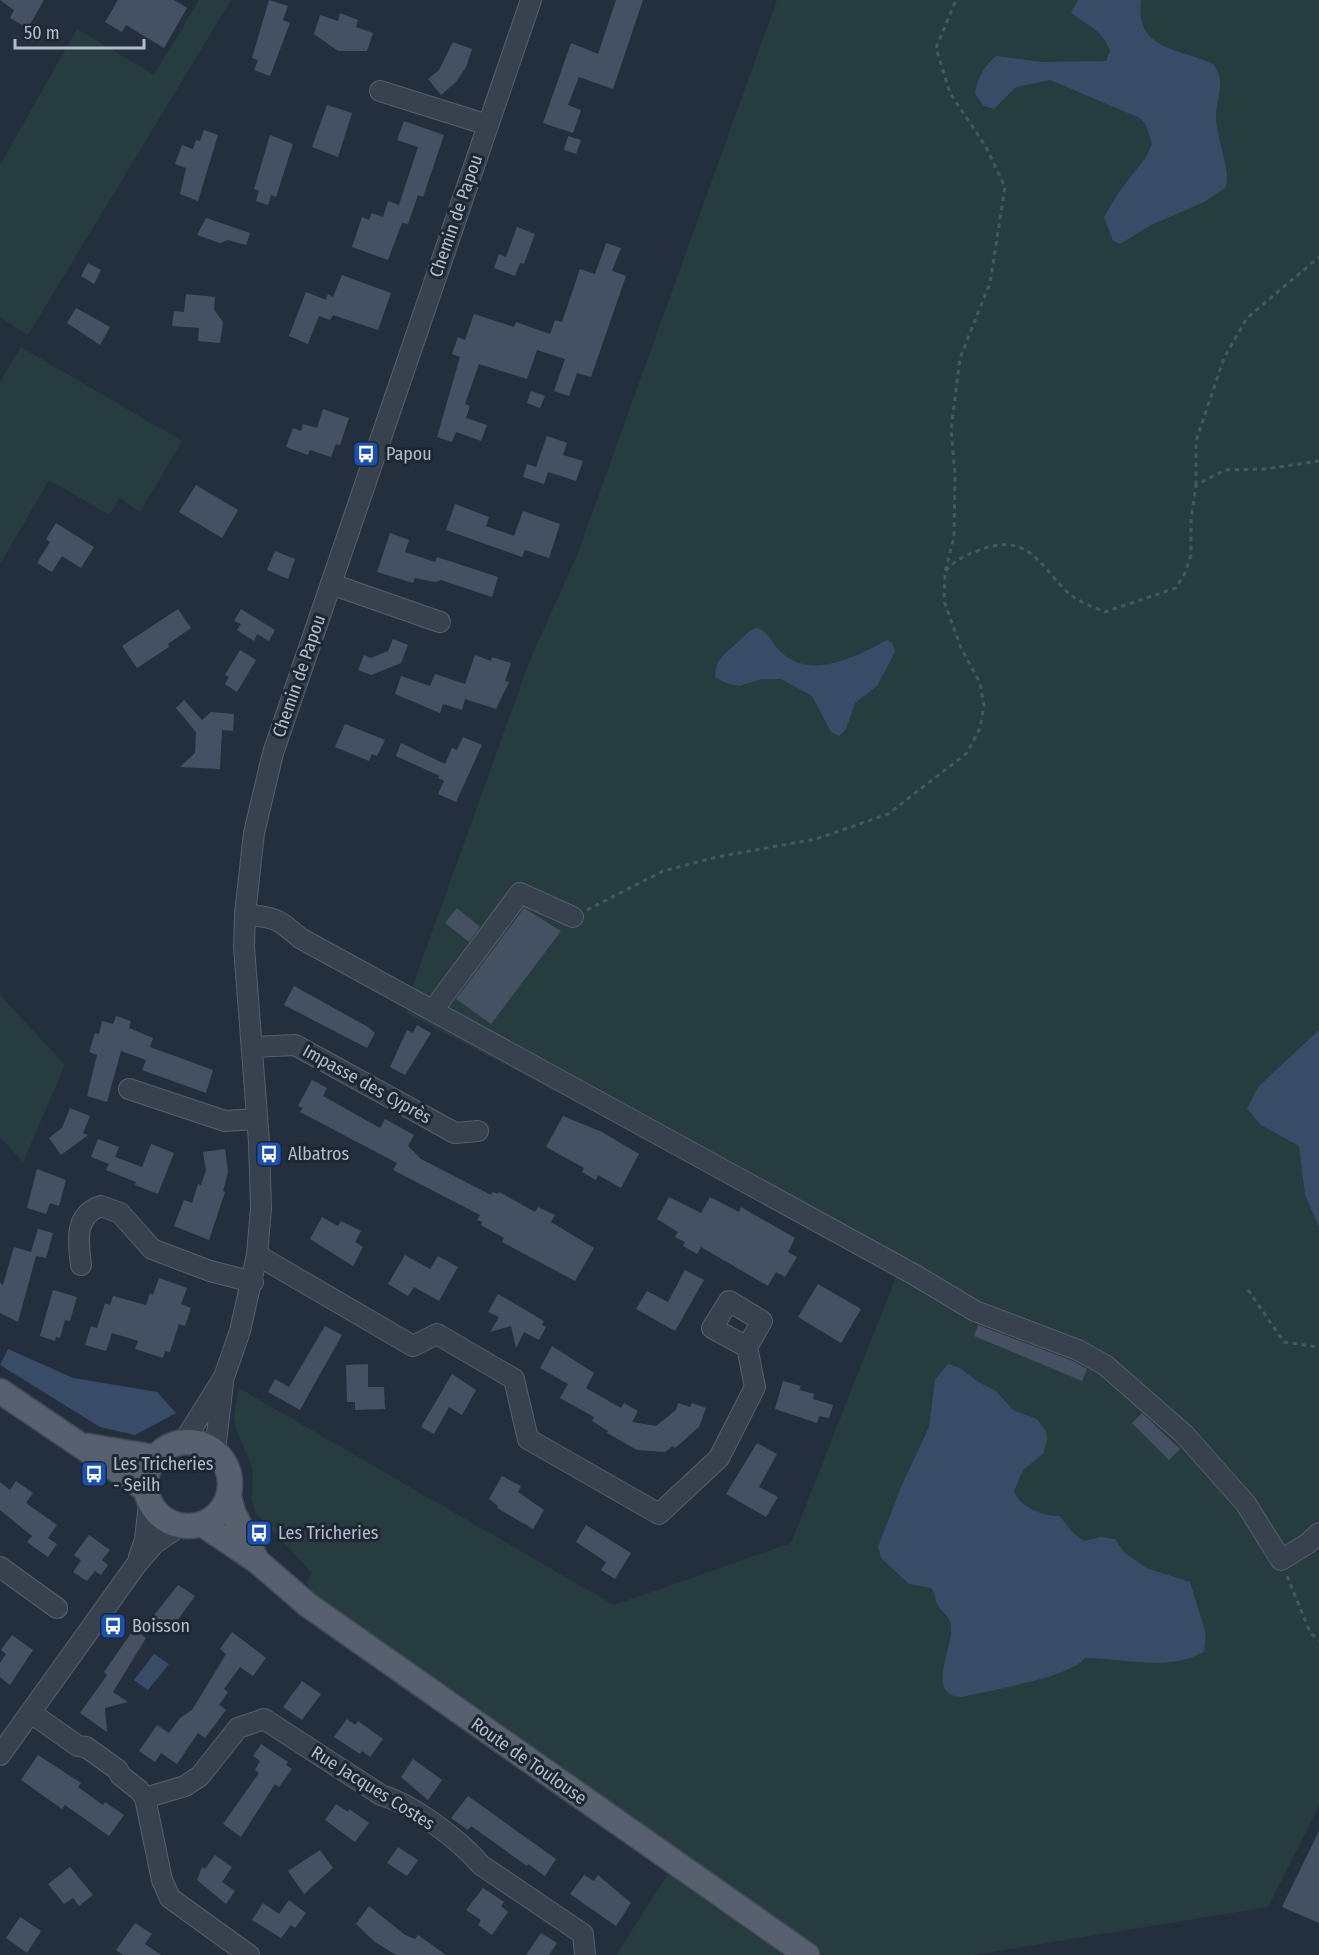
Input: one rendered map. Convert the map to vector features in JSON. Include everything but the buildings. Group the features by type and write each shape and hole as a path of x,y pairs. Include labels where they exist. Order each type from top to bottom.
{"main road":[{"path":"0,1391 82,1445 147,1496 162,1519 191,1525 219,1514 229,1497 231,1480 226,1464 215,1450 200,1443 184,1441 167,1446 154,1457 146,1473 147,1496"},
{"path":"82,1445 154,1457"},
{"name":"Route de Toulouse","path":"229,1497 232,1512 257,1561"},
{"name":"Route de Toulouse","path":"191,1525 257,1561 308,1605 807,1955"}],"street":[{"name":"Chemin de Papou","path":"215,1450 224,1377 240,1331 253,1282 261,1208 253,1047 244,947 245,914 254,833 273,753 531,0"},
{"path":"380,91 488,125"},
{"path":"331,584 440,622"},
{"path":"433,1010 520,893 573,917"},
{"path":"245,914 267,915 282,922 300,938 915,1275 975,1311 1078,1350 1105,1365 1184,1434 1246,1504 1281,1560 1307,1544 1319,1533"},
{"name":"Impasse des Cyprès","path":"253,1047 295,1045 455,1133 477,1131"},
{"path":"129,1089 225,1121 257,1119"},
{"path":"81,1265 78,1236 82,1220 90,1209 101,1206 120,1213 152,1249 210,1271 253,1282"},
{"path":"257,1255 413,1346 437,1334 514,1379 528,1439 659,1514 719,1458 755,1387 747,1347"},
{"name":"Chemin de Papou","path":"184,1441 224,1377"},
{"path":"136,1565 145,1540 147,1496"},
{"path":"0,1755 136,1565 154,1544 191,1525"},
{"path":"0,1566 57,1608"},
{"path":"31,1713 78,1746 86,1747 118,1770 120,1775 139,1790 145,1798 162,1880 170,1898 249,1955"},
{"name":"Rue Jacques Costes","path":"145,1798 185,1785 200,1776 238,1728 264,1719 381,1795 398,1800 470,1852 481,1865 583,1934 585,1955"}],"path":[{"path":"573,917 663,871 717,857 816,839 888,814 967,753 980,728 984,706 980,683 961,648 944,601 945,572 954,537 955,474 951,430 960,358 990,284 1005,188 986,147 950,93 936,48 956,0"},
{"path":"945,572 953,561 998,544 1019,547 1040,560 1066,591 1080,602 1106,612 1176,588 1185,573 1191,555 1191,520 1196,485 1196,441 1224,358 1247,318 1319,256"},
{"path":"1196,485 1225,470 1265,469 1319,461"},
{"path":"1248,1290 1284,1342 1319,1347"},
{"path":"1281,1560 1310,1632 1319,1641"}],"green space":[{"path":"199,0 231,0 28,335 0,317 0,165 77,29 154,75"},
{"path":"777,0 1319,0 1319,1806 1268,1907 974,1955 823,1955 320,1604 306,1582 312,1573 255,1512 252,1499 253,1468 236,1430 234,1417 239,1388 614,1605 791,1543 898,1272 407,1013 413,985 530,660 577,555"},
{"path":"21,347 182,441 140,512 120,498 109,515 49,480 0,564 0,382"},
{"path":"0,995 65,1065 23,1162 0,1137"},
{"path":"668,1874 783,1955 616,1955"}],"water":[{"path":"1078,0 1141,0 1141,17 1145,29 1152,38 1162,45 1213,64 1220,77 1216,119 1227,174 1225,188 1204,202 1151,225 1120,244 1113,241 1104,217 1119,192 1146,157 1152,144 1146,125 1140,118 1050,80 1016,87 994,109 984,106 975,94 982,73 996,56 1042,62 1106,61 1110,51 1102,37 1094,28 1071,13"},
{"path":"756,628 766,634 779,650 791,659 804,664 818,665 847,659 887,640 892,643 895,652 877,686 855,703 846,729 839,736 831,732 812,696 781,679 762,679 739,686 715,677 717,665 722,657 748,632"},
{"path":"1319,1030 1319,1227 1305,1195 1299,1146 1261,1125 1247,1109 1258,1087"},
{"path":"8,1349 73,1378 157,1392 176,1413 135,1435 100,1427 0,1365"},
{"path":"948,1364 960,1368 978,1382 996,1391 1013,1410 1037,1419 1046,1431 1047,1440 1043,1454 1023,1470 1014,1491 1021,1502 1040,1513 1060,1516 1072,1532 1084,1541 1101,1537 1115,1539 1124,1552 1146,1568 1190,1582 1206,1634 1204,1652 1190,1658 1160,1663 1085,1658 1063,1672 1046,1677 962,1697 951,1695 945,1688 943,1680 943,1669 951,1635 949,1620 938,1606 931,1588 909,1584 881,1558 878,1547 901,1487 929,1427 935,1380"},
{"path":"154,1654 169,1664 148,1690 134,1680"}],"place":[{"name":"Papou","path":"366,454"},
{"name":"Albatros","path":"269,1154"},
{"name":"Les Tricheries - Seilh","path":"94,1474"},
{"name":"Les Tricheries","path":"259,1533"},
{"name":"Boisson","path":"113,1626"}]}
